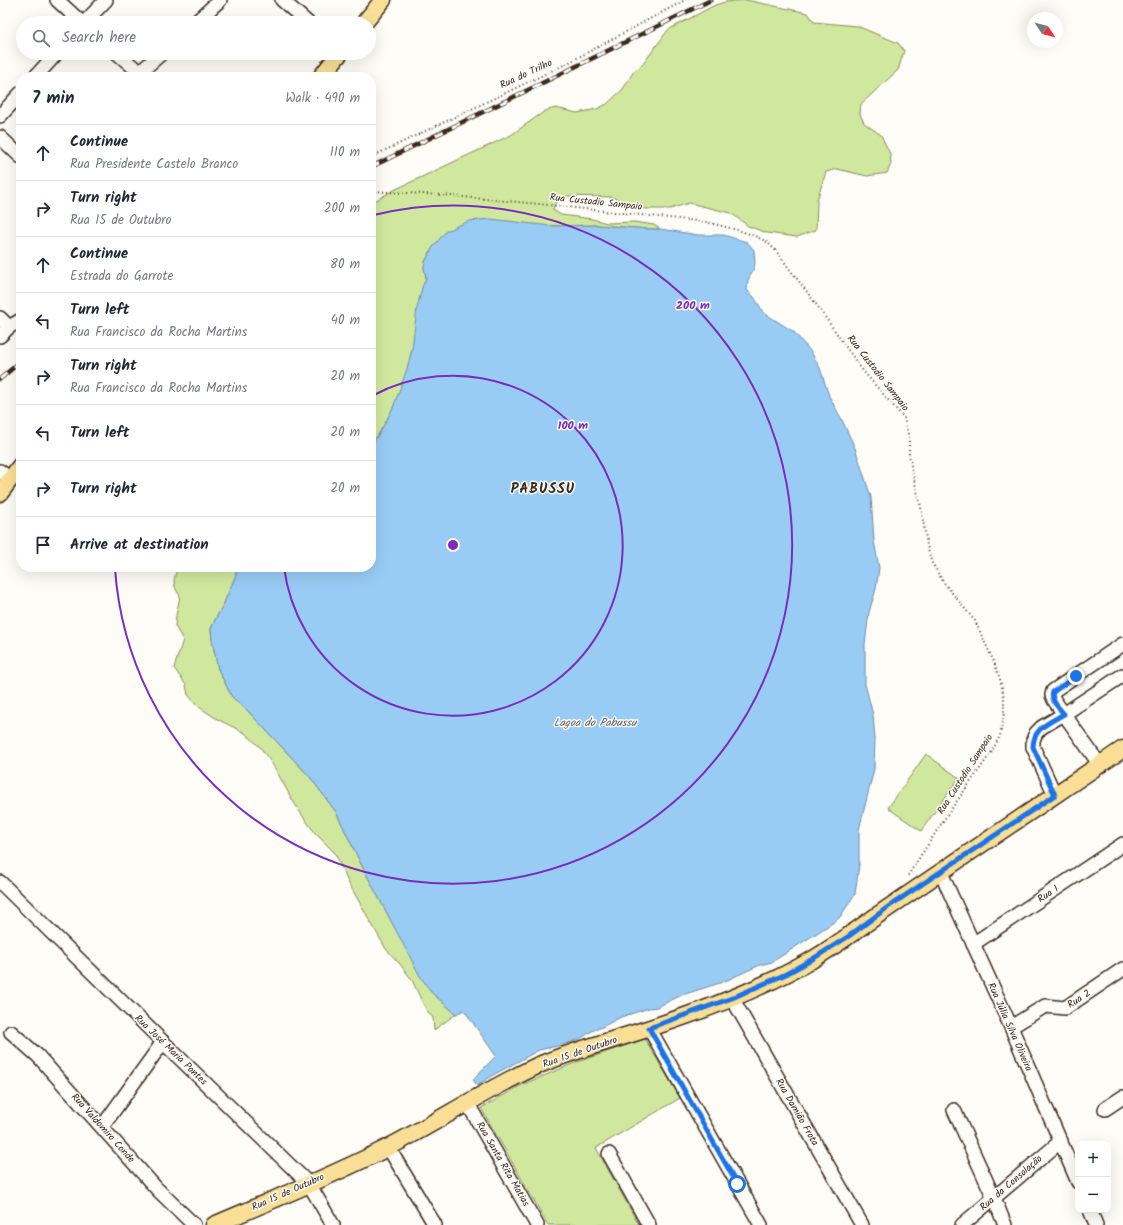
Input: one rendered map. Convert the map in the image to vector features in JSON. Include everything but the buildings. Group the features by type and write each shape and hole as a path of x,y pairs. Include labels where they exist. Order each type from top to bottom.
{"main road":[{"path":"370,16 383,0"},
{"path":"325,72 334,60"},
{"path":"0,493 5,475 16,468"},
{"name":"Rua 15 de Outubro","path":"214,1225 309,1184 388,1147 540,1065 576,1051 649,1028 732,998 786,974 849,936 888,907 1123,749"}],"street":[{"path":"57,0 75,16"},
{"path":"90,16 106,0"},
{"path":"203,16 220,0"},
{"path":"282,0 300,16"},
{"path":"40,72 51,60"},
{"path":"125,60 139,72"},
{"path":"145,72 156,60"},
{"path":"0,116 16,98"},
{"path":"0,137 16,152"},
{"path":"0,318 5,332 16,324"},
{"path":"1100,765 1052,695 1053,692 1123,644"},
{"path":"1055,795 1033,747 1033,740 1036,733 1042,727 1123,674"},
{"name":"Rua 1","path":"973,944 1123,844"},
{"name":"Rua Júlia Silva Oliveira","path":"940,873 1076,1177"},
{"name":"Rua José Maria Pontes","path":"0,882 309,1184 333,1225"},
{"name":"Rua 2","path":"1010,1027 1045,1006 1065,1008 1123,969"},
{"name":"Rua Damião Frota","path":"732,998 862,1225"},
{"path":"649,1028 761,1225"},
{"name":"Rua Valdomiro Conde","path":"12,1032 38,1056 156,1188 194,1225"},
{"path":"102,1127 163,1042"},
{"path":"1105,1109 1123,1097"},
{"name":"Rua Santa Rita Matias","path":"468,1104 537,1225"},
{"path":"954,1110 994,1198 1004,1225"},
{"name":"Rua da Consolação","path":"962,1225 1060,1141"},
{"path":"388,1147 435,1225"},
{"path":"609,1154 649,1225"},
{"path":"1091,1213 1096,1225"}],"path":[{"name":"Rua do Trilho","path":"376,155 566,64 685,0"},
{"name":"Rua Custodio Sampaio","path":"376,191 442,195 539,204 706,222 755,236 767,242 776,252 816,304 863,370 904,418 909,438 909,454 913,475 921,507 927,546 932,563 944,583 975,621 994,662 1001,682 1004,698 1004,716 1000,736 991,753 947,815 905,881"}],"green space":[{"path":"746,0 808,13 814,22 857,26 898,43 904,51 898,70 861,104 860,114 864,123 881,135 890,154 891,164 887,173 867,176 837,169 826,172 817,200 816,230 797,237 767,233 748,226 731,213 689,203 670,209 645,209 611,197 565,196 554,205 553,210 561,215 592,219 607,223 634,222 654,225 660,229 597,225 551,226 433,247 425,262 424,267 426,278 422,288 415,334 406,374 397,399 376,437 376,200 394,190 511,135 545,111 556,108 577,113 597,109 607,104 623,89 634,71 643,64 668,30 715,5 725,2"},
{"path":"176,572 236,572 224,603 211,629 218,669 232,697 247,710 310,777 336,812 363,868 432,993 456,1014 434,1030 433,1018 425,1008 412,980 386,949 348,882 335,853 316,834 304,818 273,765 260,747 245,733 217,719 199,707 188,695 186,685 174,668 183,640 175,626 180,596 174,582"},
{"path":"926,754 959,778 921,831 888,808"},
{"path":"645,1039 680,1098 596,1148 639,1225 548,1225 481,1108 524,1084 577,1062"}],"water":[{"name":"Lagoa do Pabussu","path":"490,219 551,226 597,225 660,229 698,235 723,235 747,242 754,250 755,263 748,280 747,290 754,297 764,313 794,332 811,352 820,368 829,396 855,448 871,497 874,541 879,568 876,589 869,612 865,644 865,684 873,715 875,739 874,769 859,830 859,865 855,894 840,917 772,962 760,965 723,982 682,995 657,1007 621,1017 592,1031 580,1039 539,1050 495,1074 477,1086 473,1079 496,1056 464,1010 456,1014 432,993 420,976 363,868 336,812 310,777 247,710 232,697 218,669 211,629 224,603 236,572 376,572 376,438 393,408 407,369 412,349 417,308 426,278 424,267 425,262 433,247 446,231 469,221"}],"railway":[{"path":"376,165 711,0"},
{"path":"0,379 16,365"}],"district":[{"name":"PABUSSU","path":"543,489"}],"route":[{"path":"737,1184 649,1028 732,998 786,974 811,960 849,936 888,907 1055,795 1033,747 1033,740 1036,733 1042,727 1064,714 1052,695 1053,692 1076,676"}]}
